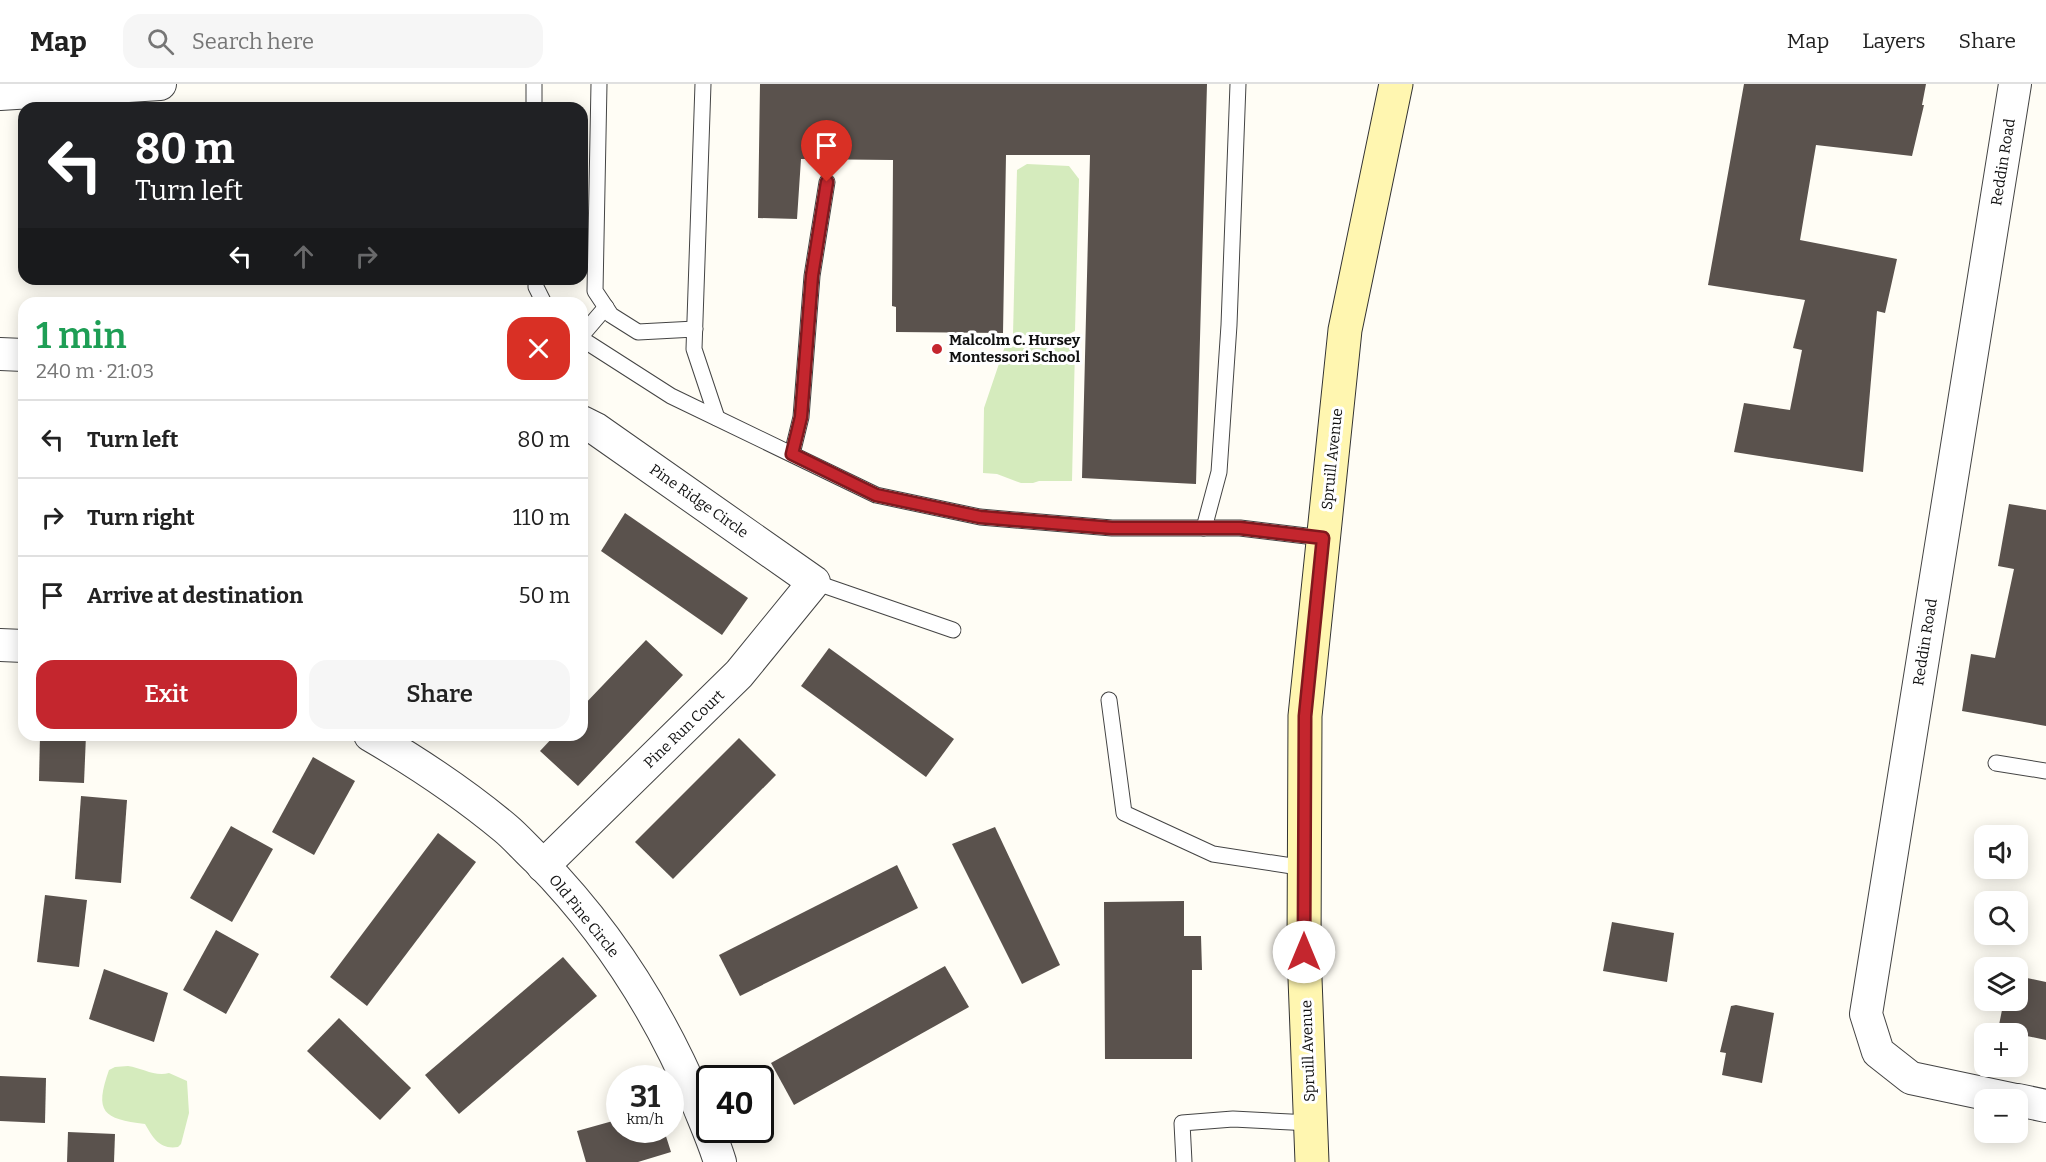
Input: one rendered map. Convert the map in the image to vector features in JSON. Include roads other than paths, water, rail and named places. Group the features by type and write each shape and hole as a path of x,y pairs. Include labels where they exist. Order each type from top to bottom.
{"street":[{"path":"0,94 159,84"},
{"name":"Spruill Avenue","path":"1312,1162 1304,952 1305,716 1345,330 1396,84"},
{"name":"Reddin Road","path":"1974,1091 1911,1078 1878,1052 1866,1014 2015,84"},
{"path":"0,354 18,355"},
{"name":"Pine Ridge Circle","path":"588,425 814,582"},
{"name":"Pine Run Court","path":"543,866 740,674 814,582"},
{"path":"0,645 18,646"},
{"name":"Old Pine Circle","path":"380,741 412,759 458,791 507,830 574,898 606,940 657,1017 680,1061 720,1162"},
{"name":"Reddin Road","path":"2028,1102 2046,1106"}],"lane":[{"path":"534,84 534,102"},
{"path":"599,84 595,291 611,315 638,332 694,330"},
{"path":"703,84 694,349 717,418"},
{"path":"1203,528 1219,472 1229,325 1238,84"},
{"path":"792,454 801,417 812,276 827,182"},
{"path":"588,330 606,307"},
{"path":"588,341 671,396 876,495 980,517 1112,528 1240,528 1323,538"},
{"path":"814,582 953,630"},
{"path":"1109,700 1124,813 1213,854 1305,868"},
{"path":"1996,763 2046,771"},
{"path":"1184,1162 1182,1123 1233,1119 1311,1123"}],"place":[{"name":"Malcolm C. Hursey Montessori School","path":"937,349"}]}
